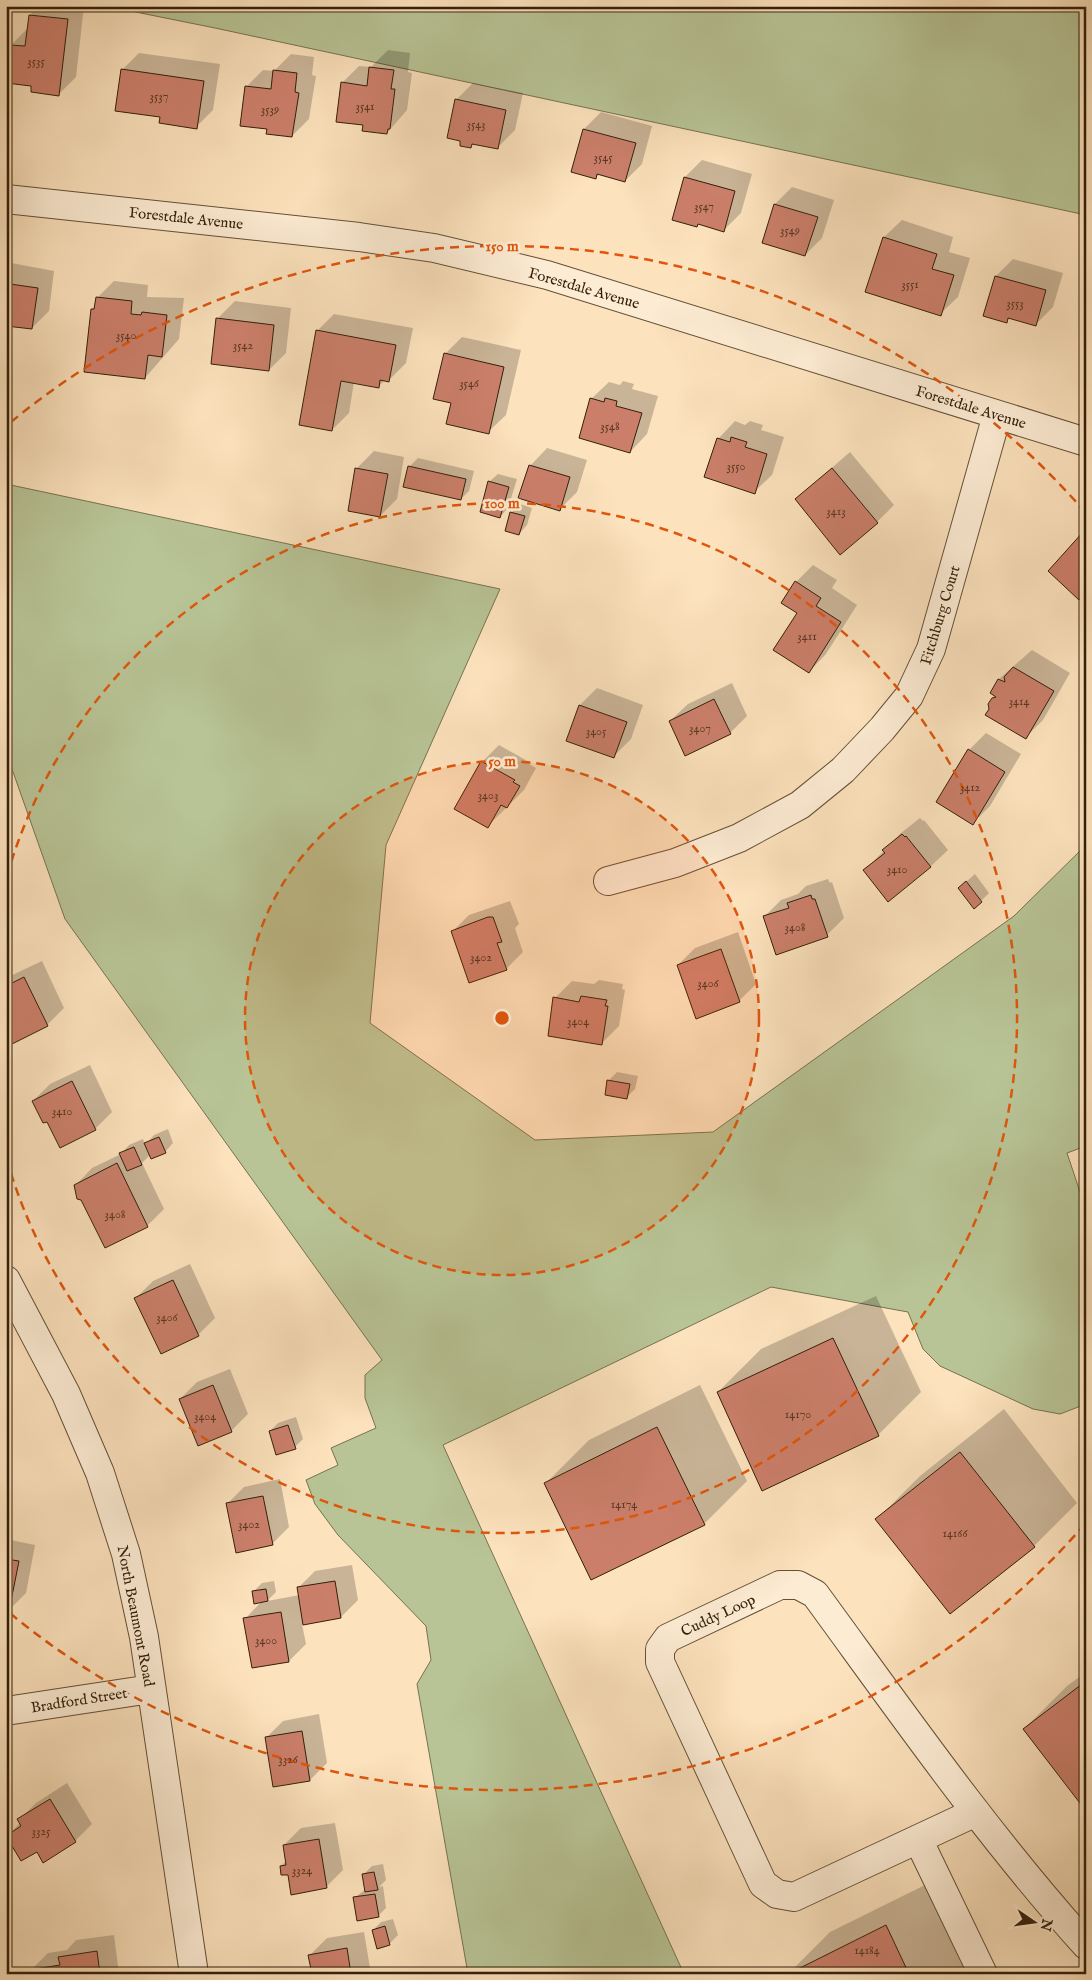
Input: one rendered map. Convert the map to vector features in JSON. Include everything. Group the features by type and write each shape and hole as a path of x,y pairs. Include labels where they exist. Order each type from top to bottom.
{"street":[{"name":"Forestdale Avenue","path":"6,199 359,237 434,248 547,275 1086,442"},
{"name":"Fitchburg Court","path":"608,881 675,863 730,842 800,805 844,770 882,730 909,696 923,670 931,648 996,415"},
{"name":"North Beaumont Road","path":"6,1280 66,1394 100,1473 126,1554 144,1637 194,1974"},
{"name":"Cuddy Loop","path":"976,1812 794,1897 777,1894 764,1884 660,1662 660,1649 668,1638 780,1585 798,1585 815,1594 1036,1890 1086,1945"},
{"name":"Bradford Street","path":"6,1711 151,1689"},
{"path":"918,1839 983,1974"}],"green space":[{"path":"106,6 1086,6 1086,215 215,28"},
{"path":"6,484 500,589 386,845 370,1023 535,1140 713,1132 1014,916 1086,845 1086,1146 1067,1153 1086,1210 1086,1404 1060,1414 1033,1409 940,1366 923,1349 908,1312 771,1287 443,1445 684,1974 468,1974 417,1684 431,1660 426,1626 338,1535 315,1504 306,1480 338,1465 331,1448 376,1428 365,1398 365,1375 382,1360 65,919 6,752"}],"building":[{"path":"29,15 68,19 59,96 31,92 31,86 6,83 10,45 25,46"},
{"path":"369,67 394,70 391,89 395,89 390,129 388,129 387,134 362,131 363,125 336,122 341,82 367,86"},
{"path":"121,69 204,81 197,129 159,123 160,117 115,111"},
{"path":"273,70 297,73 295,92 299,93 292,137 266,134 267,129 240,126 245,86 271,89"},
{"path":"455,99 506,110 498,149 472,144 471,148 460,146 460,141 447,138"},
{"path":"583,129 636,143 625,182 597,174 596,179 571,172"},
{"path":"684,177 735,191 724,232 698,224 697,227 672,220"},
{"path":"774,204 818,217 805,256 762,243"},
{"path":"883,237 937,254 932,269 954,275 941,316 865,292"},
{"path":"995,276 1046,290 1036,326 1008,318 1007,323 983,316"},
{"path":"6,280 11,281 10,284 38,288 32,329 6,326"},
{"path":"96,297 132,301 131,314 141,315 142,312 167,315 162,357 148,355 145,379 84,372 91,309 94,309"},
{"path":"216,318 274,325 269,371 211,364"},
{"path":"316,330 396,345 389,382 380,380 379,388 341,381 332,431 299,425"},
{"path":"1086,339 1086,354 1081,353"},
{"path":"444,353 504,367 489,434 446,424 451,403 433,399"},
{"path":"590,398 604,402 605,398 617,401 616,406 642,413 630,453 579,438"},
{"path":"731,437 747,442 745,447 767,454 755,494 704,477 717,438 730,442"},
{"path":"529,465 570,477 560,511 518,498"},
{"path":"408,466 466,479 461,500 403,487"},
{"path":"355,468 388,474 380,517 348,511"},
{"path":"832,468 878,523 840,555 795,499"},
{"path":"488,481 509,487 500,518 480,512"},
{"path":"510,512 525,516 519,535 505,531"},
{"path":"1083,532 1086,535 1086,592 1079,600 1048,571"},
{"path":"795,581 821,598 816,606 841,622 809,673 773,650 797,613 781,603"},
{"path":"1013,667 1054,691 1026,739 985,715 989,709 988,704 992,698 996,697 990,693 998,679 1005,682 1004,677"},
{"path":"714,699 731,734 685,756 669,721"},
{"path":"579,705 627,722 614,758 566,741"},
{"path":"968,749 1005,772 973,825 936,802"},
{"path":"481,761 515,780 513,782 520,786 507,808 501,805 488,828 454,809"},
{"path":"902,834 906,836 931,867 888,902 863,870 885,853 882,850"},
{"path":"966,881 982,902 974,909 958,888"},
{"path":"811,895 812,899 815,899 828,937 776,955 763,916 789,908 787,903"},
{"path":"488,917 493,917 502,942 497,943 507,970 469,983 451,931"},
{"path":"721,949 740,1002 696,1019 677,965"},
{"path":"24,977 48,1026 12,1044 6,1032 6,986"},
{"path":"581,996 607,1000 605,1006 608,1006 602,1045 548,1036 553,997 579,1002"},
{"path":"607,1080 630,1084 627,1099 605,1095"},
{"path":"72,1081 96,1130 60,1148 47,1122 43,1123 32,1101"},
{"path":"159,1137 166,1153 151,1159 144,1143"},
{"path":"134,1147 142,1165 127,1171 119,1153"},
{"path":"117,1163 148,1227 105,1248 81,1200 77,1199 74,1185"},
{"path":"173,1280 199,1336 161,1354 134,1298"},
{"path":"833,1338 879,1436 762,1491 717,1392"},
{"path":"213,1385 232,1432 198,1446 179,1399"},
{"path":"288,1425 296,1449 276,1455 269,1431"},
{"path":"657,1427 705,1525 591,1580 544,1483"},
{"path":"960,1452 1035,1547 950,1614 875,1519"},
{"path":"263,1496 273,1545 236,1553 226,1503"},
{"path":"6,1559 19,1561 9,1611 6,1611"},
{"path":"335,1581 341,1618 303,1625 297,1587"},
{"path":"266,1589 268,1601 254,1604 252,1591"},
{"path":"281,1612 289,1662 252,1668 243,1618"},
{"path":"1086,1681 1086,1811 1023,1729"},
{"path":"302,1731 310,1781 273,1787 265,1737"},
{"path":"50,1799 76,1842 43,1863 37,1852 21,1861 6,1836 21,1826 17,1819"},
{"path":"319,1839 327,1888 291,1895 288,1875 281,1875 280,1866 286,1865 283,1845"},
{"path":"374,1872 378,1890 365,1892 362,1874"},
{"path":"375,1894 379,1917 357,1921 353,1897"},
{"path":"886,1925 909,1974 788,1974"},
{"path":"385,1926 390,1945 377,1949 372,1930"},
{"path":"347,1948 351,1974 312,1974 308,1955"},
{"path":"97,1951 100,1974 30,1974 29,1970 60,1965 58,1957"}]}
